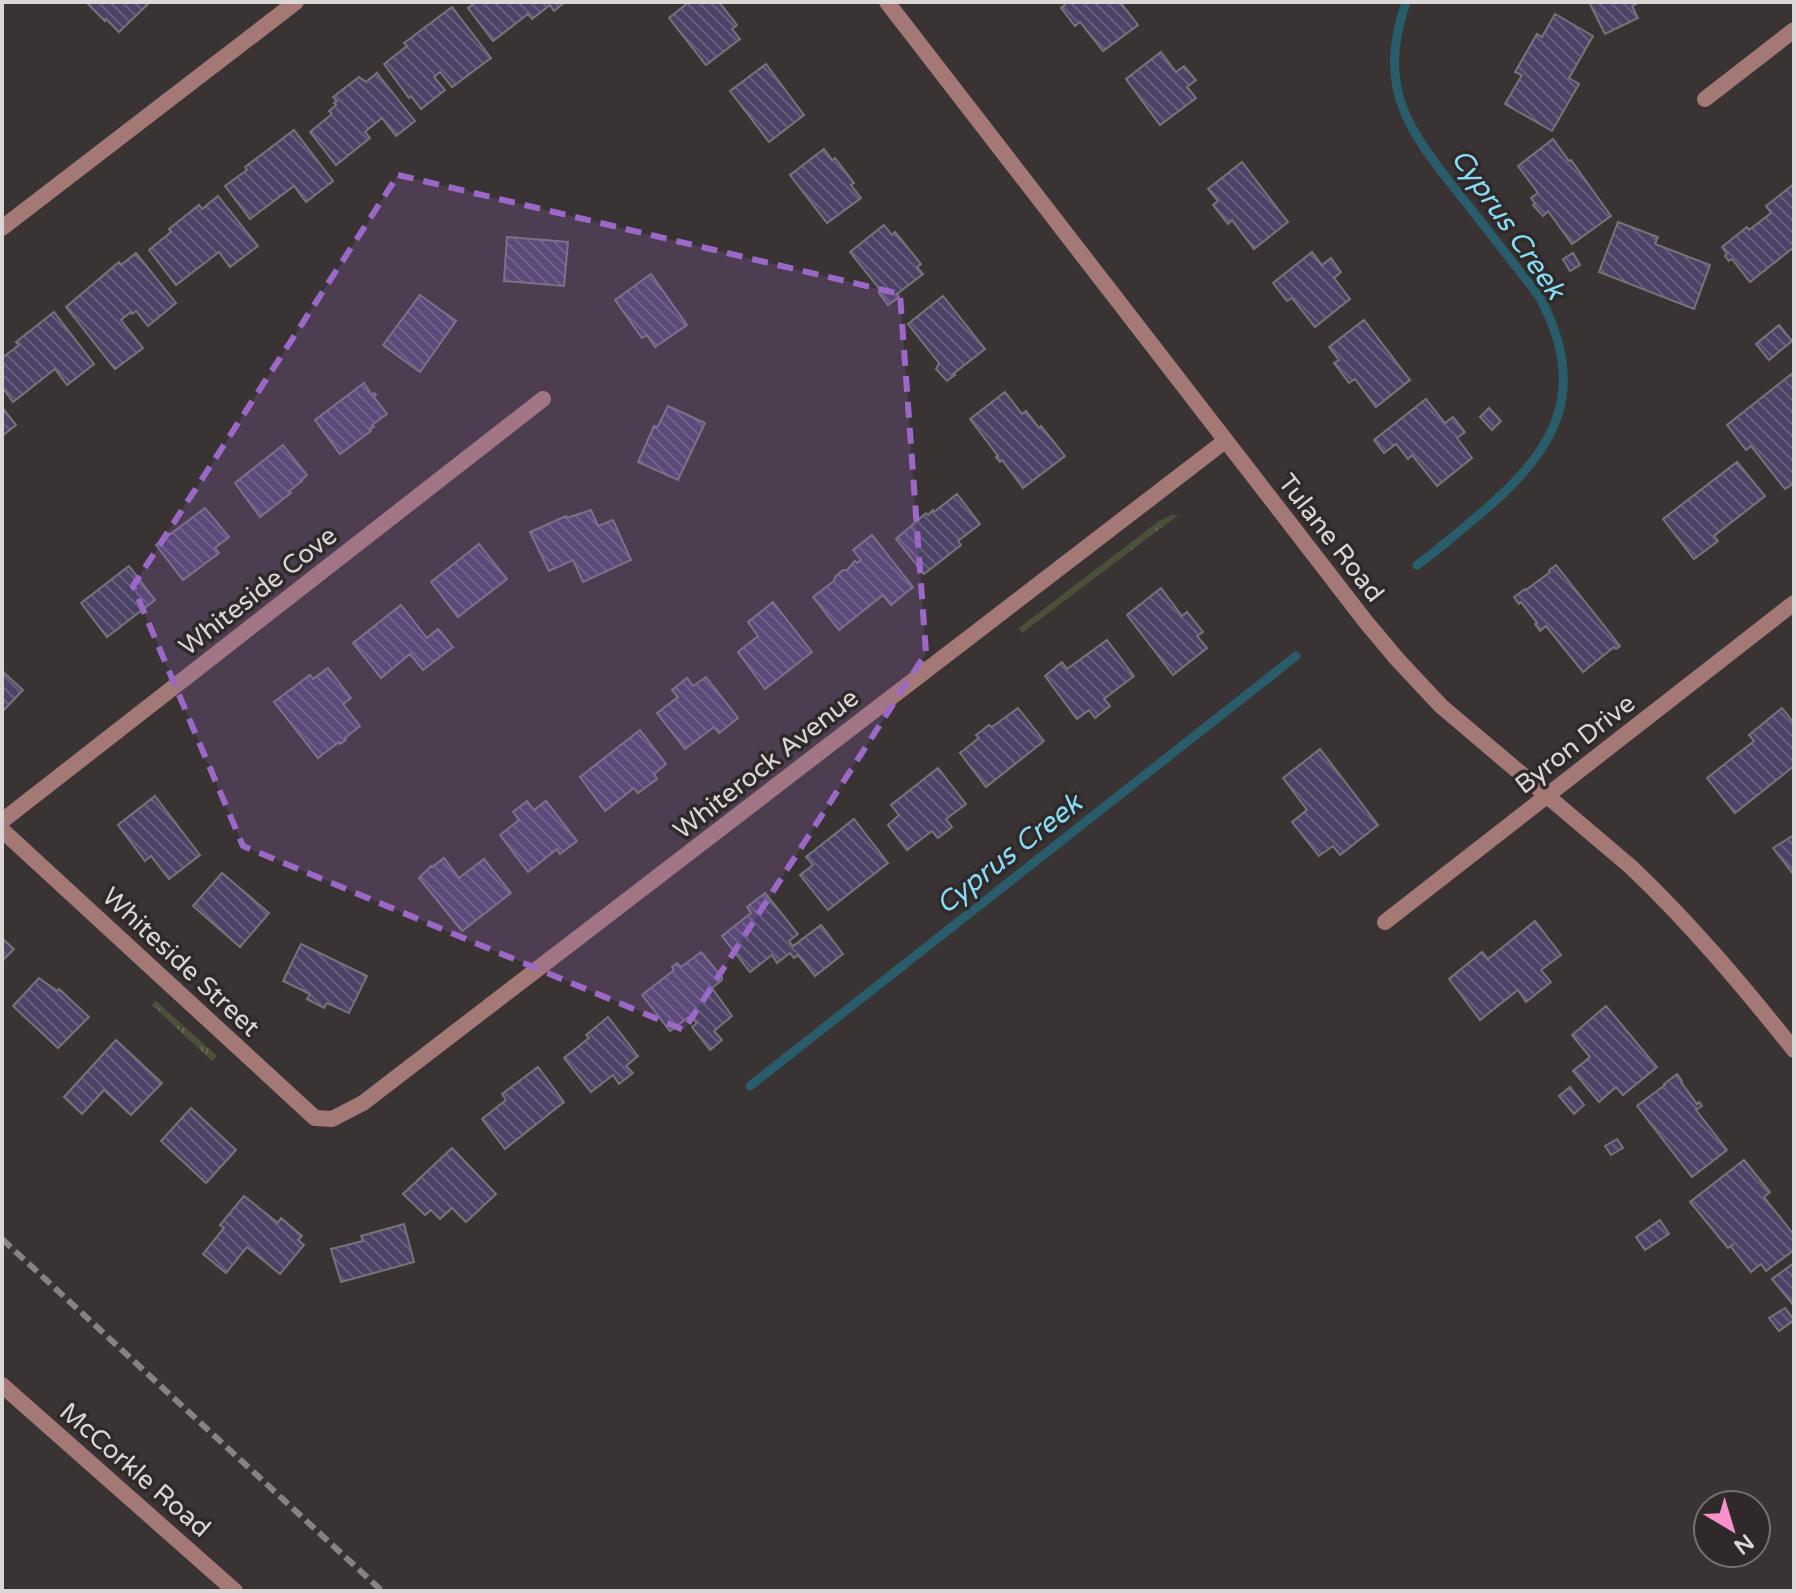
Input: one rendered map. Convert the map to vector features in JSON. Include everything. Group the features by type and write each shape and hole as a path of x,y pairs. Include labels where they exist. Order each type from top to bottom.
{"street":[{"name":"Tulane Road","path":"887,2 1397,659 1441,706 1661,895 1740,981 1794,1050"},
{"path":"2,228 284,5"},
{"path":"1705,99 1794,30"},
{"name":"Whiteside Cove","path":"2,821 543,399"},
{"name":"Whiterock Avenue","path":"332,1119 375,1094 1225,441"},
{"name":"Byron Drive","path":"1385,922 1794,603"},
{"name":"Whiteside Street","path":"2,830 315,1118 332,1119"},
{"name":"McCorkle Road","path":"2,1385 226,1588"}],"highlighted area":[{"path":"398,175 900,294 926,653 684,1030 243,846 133,586"}],"green space":[{"path":"1171,515 1178,515 1022,633 1019,628"},
{"path":"156,1001 217,1056 212,1061 152,1005"}],"building":[{"path":"86,2 150,2 119,32"},
{"path":"476,2 565,2 554,11 550,5 532,19 528,14 493,41 468,8"},
{"path":"689,2 719,2 737,25 732,29 740,39 706,65 669,18"},
{"path":"1063,2 1120,2 1138,25 1103,51 1080,22 1075,26 1061,8 1065,5"},
{"path":"1589,2 1640,2 1632,6 1638,18 1605,34"},
{"path":"452,7 491,58 452,87 440,72 434,77 445,90 421,109 384,64 407,46 404,43"},
{"path":"1555,14 1593,36 1569,78 1579,84 1552,131 1505,104 1522,75 1515,72 1537,34 1542,37"},
{"path":"1161,52 1176,72 1184,66 1196,80 1187,87 1196,98 1160,125 1126,79"},
{"path":"766,64 804,115 769,142 730,91"},
{"path":"377,73 415,121 396,136 382,118 365,132 370,138 336,165 310,132 332,114 329,111 337,101 333,97 359,77 366,82"},
{"path":"294,130 333,181 306,202 294,186 250,219 225,186"},
{"path":"1553,139 1611,216 1572,244 1548,211 1543,216 1533,205 1531,198 1538,193 1518,166"},
{"path":"824,149 854,183 851,185 861,198 827,223 790,175"},
{"path":"1242,162 1288,222 1254,249 1232,220 1228,224 1213,205 1218,201 1208,189"},
{"path":"1794,184 1794,247 1750,282 1732,259 1729,261 1725,256 1727,254 1722,247 1771,213 1766,206"},
{"path":"218,196 258,246 230,267 219,252 176,285 149,250 199,205 202,209"},
{"path":"1618,222 1658,237 1655,244 1710,265 1694,309 1599,272"},
{"path":"884,225 892,235 895,232 921,264 917,267 923,274 888,305 879,293 881,291 850,252"},
{"path":"507,237 568,242 564,286 504,281"},
{"path":"1312,252 1322,265 1331,258 1341,272 1334,278 1350,299 1315,327 1292,298 1287,301 1273,283"},
{"path":"136,253 176,303 148,326 136,311 121,320 143,348 115,369 66,307 119,262 121,265"},
{"path":"1573,253 1580,265 1570,271 1563,259"},
{"path":"651,274 687,325 655,347 647,335 642,338 615,300"},
{"path":"420,295 456,321 420,372 383,345"},
{"path":"943,296 985,349 947,381 936,369 939,363 908,324"},
{"path":"54,312 94,364 67,385 55,369 13,402 2,387 2,358 19,345 16,342"},
{"path":"1364,320 1410,380 1376,407 1355,379 1349,383 1334,363 1339,360 1329,347"},
{"path":"1779,325 1792,341 1769,360 1756,344"},
{"path":"1794,372 1794,483 1785,489 1751,446 1746,450 1727,425"},
{"path":"364,383 372,395 376,395 374,397 387,414 372,425 371,431 340,454 315,420"},
{"path":"1005,392 1022,414 1026,411 1039,428 1041,426 1065,456 1023,488 1002,460 1000,462 996,457 970,419"},
{"path":"1426,399 1445,423 1453,417 1465,432 1457,438 1472,458 1437,486 1412,455 1408,459 1396,444 1384,453 1374,440"},
{"path":"668,406 705,423 678,480 638,462 654,426 657,427"},
{"path":"2,407 16,425 2,436"},
{"path":"1489,408 1501,421 1492,430 1480,417"},
{"path":"283,445 307,475 289,491 291,493 260,517 235,483"},
{"path":"1737,462 1765,496 1714,536 1718,541 1694,559 1663,519"},
{"path":"957,494 980,524 958,541 961,545 924,574 896,539 926,513 934,512"},
{"path":"205,508 229,537 215,548 219,553 183,580 156,545"},
{"path":"591,510 598,526 613,520 631,560 583,582 573,560 549,571 530,532 566,516"},
{"path":"872,535 913,587 891,605 883,595 839,630 813,597 843,570 861,560 853,550"},
{"path":"479,544 507,579 458,617 431,582"},
{"path":"1556,565 1620,646 1614,647 1583,672 1546,626 1540,631 1521,602 1519,604 1514,597"},
{"path":"129,566 155,600 107,637 81,603"},
{"path":"1161,588 1182,616 1187,612 1203,632 1197,636 1207,648 1173,675 1127,615"},
{"path":"773,602 812,652 765,689 738,652 758,636 748,622"},
{"path":"401,605 427,638 438,629 453,647 423,670 410,654 381,678 353,643"},
{"path":"1107,640 1134,676 1104,699 1110,706 1095,718 1089,710 1077,719 1045,676 1062,662 1067,669"},
{"path":"328,668 351,698 343,704 360,726 346,740 318,758 274,702 310,675 313,679"},
{"path":"2,671 23,690 2,712"},
{"path":"706,677 738,718 719,733 714,727 685,749 657,713 678,697 672,690 687,678 693,686"},
{"path":"1018,708 1044,741 986,787 960,753 979,738 976,735"},
{"path":"1782,708 1794,723 1794,766 1735,813 1707,778 1754,741 1749,735"},
{"path":"640,730 666,764 654,774 657,779 638,793 634,788 605,811 580,777"},
{"path":"1320,749 1378,825 1340,855 1333,846 1319,856 1292,822 1307,810 1283,778"},
{"path":"938,768 966,804 946,819 952,827 938,838 932,831 907,850 888,825 899,815 891,805"},
{"path":"155,796 200,855 169,879 151,856 145,861 118,825"},
{"path":"527,801 534,810 546,801 577,841 560,854 557,849 528,872 500,835 519,820 513,812"},
{"path":"854,819 888,863 828,910 800,875 813,865 806,857"},
{"path":"1794,835 1794,875 1773,848"},
{"path":"444,858 459,878 484,859 511,893 462,931 419,878"},
{"path":"222,873 269,913 240,947 193,906"},
{"path":"765,893 798,934 789,941 793,946 821,925 843,954 815,976 798,955 794,958 790,953 777,963 772,955 750,972 722,936 751,913 747,907"},
{"path":"1535,921 1561,955 1541,970 1551,982 1526,1002 1518,990 1480,1020 1449,979 1482,952 1488,959"},
{"path":"2,938 14,949 2,961"},
{"path":"301,944 367,976 349,1013 327,1003 324,1008 307,999 310,994 283,981"},
{"path":"701,952 722,977 712,988 732,1016 714,1031 722,1040 710,1050 692,1027 697,1023 690,1016 670,1031 642,995 674,970 672,967 677,963 681,967"},
{"path":"39,978 57,991 59,989 89,1017 58,1048 13,1006"},
{"path":"1606,1006 1657,1067 1623,1095 1616,1087 1599,1102 1573,1071 1590,1057 1572,1035"},
{"path":"608,1017 638,1056 626,1066 633,1073 619,1084 613,1075 591,1092 564,1058 589,1038 586,1035"},
{"path":"116,1040 162,1083 131,1115 104,1090 82,1114 64,1097"},
{"path":"538,1067 564,1102 505,1149 482,1119 506,1100 502,1094"},
{"path":"1677,1074 1697,1104 1699,1102 1702,1106 1696,1110 1727,1150 1692,1177 1637,1106"},
{"path":"1570,1087 1584,1105 1574,1114 1559,1096"},
{"path":"191,1108 236,1150 206,1183 161,1141"},
{"path":"1617,1139 1623,1148 1611,1155 1605,1146"},
{"path":"452,1148 496,1194 466,1222 452,1208 440,1219 431,1210 425,1215 403,1194"},
{"path":"1744,1160 1770,1192 1764,1197 1794,1235 1794,1250 1766,1271 1761,1264 1751,1272 1731,1247 1733,1244 1728,1248 1690,1202"},
{"path":"244,1196 278,1223 281,1218 302,1236 298,1240 304,1245 280,1274 247,1247 226,1273 203,1254 224,1228 220,1225"},
{"path":"1660,1220 1669,1234 1645,1250 1636,1237"},
{"path":"404,1224 414,1262 341,1282 331,1249 363,1241 361,1236"},
{"path":"1794,1263 1794,1306 1772,1279"},
{"path":"1785,1308 1794,1320 1779,1331 1769,1318"}],"waterway":[{"name":"Cyprus Creek","path":"1406,2 1397,34 1395,61 1397,87 1404,110 1428,153 1539,296 1554,330 1562,361 1563,390 1557,417 1528,467 1480,514 1417,565"},
{"name":"Cyprus Creek","path":"750,1086 1296,656"}],"railway":[{"path":"2,1239 382,1591"}]}
